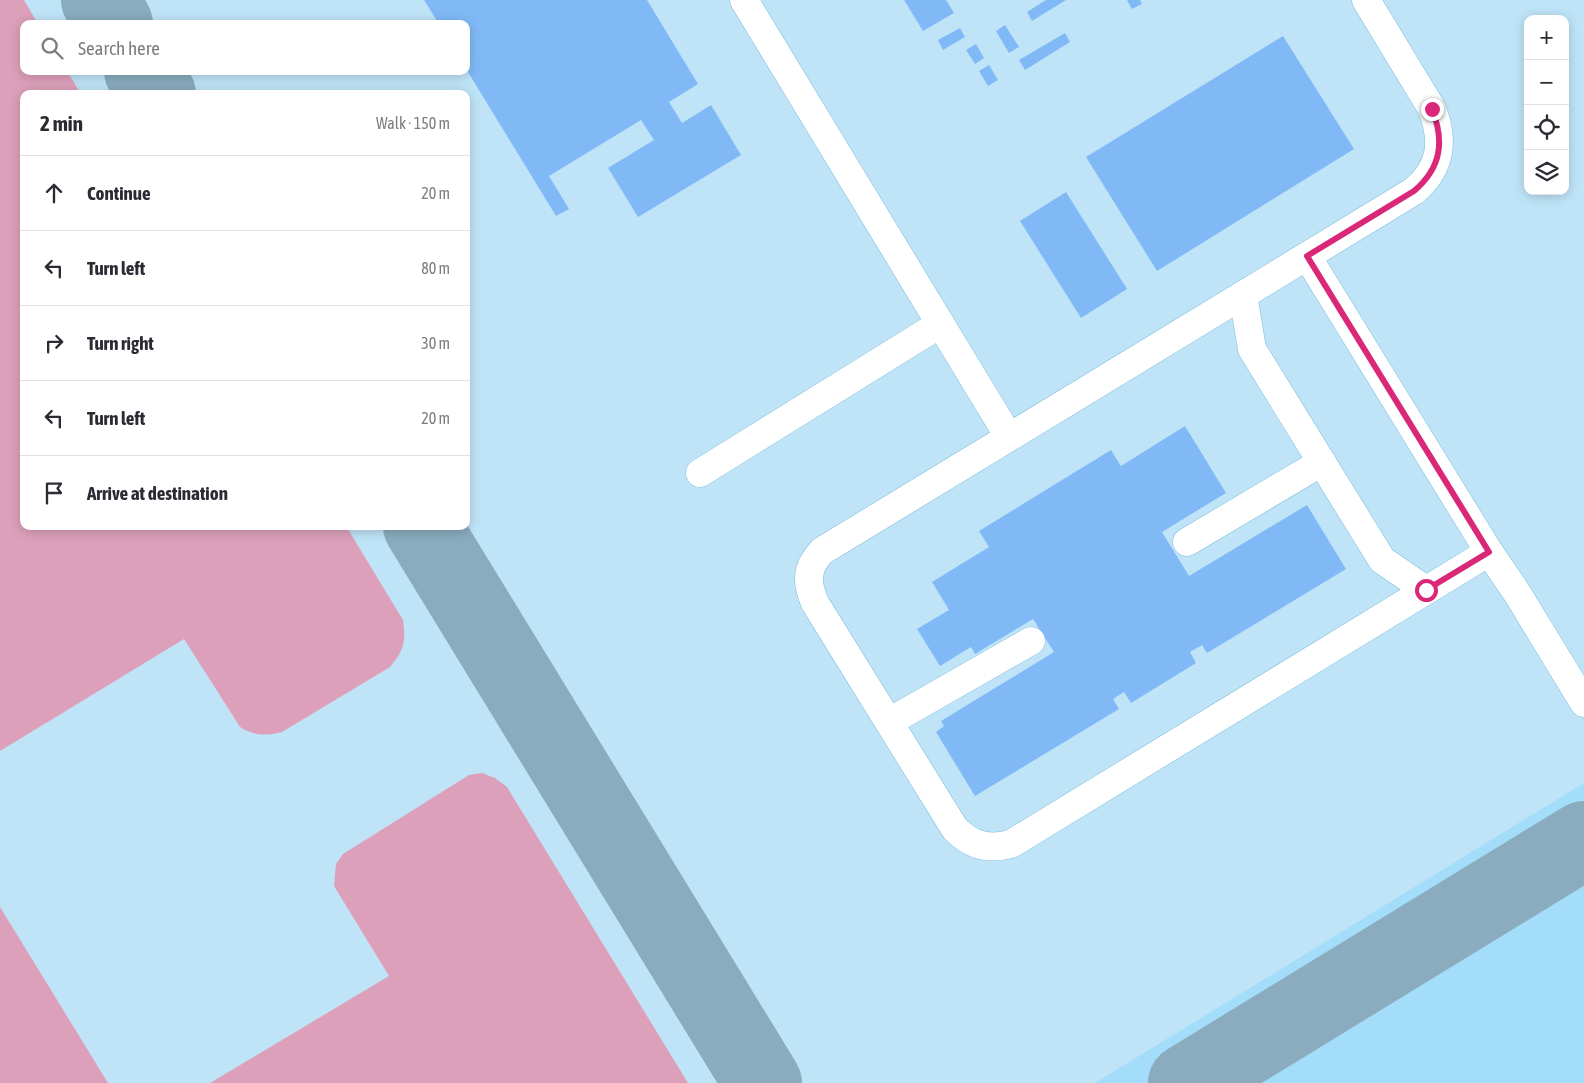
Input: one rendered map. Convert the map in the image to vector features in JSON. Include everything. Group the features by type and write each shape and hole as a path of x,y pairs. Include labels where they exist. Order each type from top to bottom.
{"lane":[{"path":"744,0 1009,437"},
{"path":"1366,0 1432,109 1439,135 1436,164 1428,179 1414,191 822,551 811,565 808,580 815,603 955,829 965,839 980,846 996,848 1012,844 1489,552"},
{"path":"1307,256 1584,703"},
{"path":"1243,295 1252,349 1382,560 1426,590"},
{"path":"700,473 940,324"},
{"path":"1187,542 1322,462"},
{"path":"889,722 1031,642"}],"shaded area":[{"path":"0,0 24,0 36,20 20,20 20,75 69,75 79,90 20,90 20,530 348,530 403,620 404,640 401,651 390,667 282,732 260,734 240,727 184,639 0,751"},
{"path":"482,773 495,778 507,787 688,1083 210,1083 389,976 334,886 336,864 343,854 469,775"},
{"path":"1584,783 1584,1083 1095,1083"},
{"path":"0,907 108,1083 0,1083"}],"building":[{"path":"424,0 647,0 698,84 669,102 682,123 711,105 741,155 638,217 608,168 654,140 641,120 549,176 569,209 556,216 470,75 470,20 436,20"},
{"path":"904,0 946,0 954,13 923,31"},
{"path":"1046,0 1066,0 1032,21 1027,12"},
{"path":"1127,0 1140,0 1142,4 1132,9"},
{"path":"1005,25 1019,47 1009,53 996,31"},
{"path":"960,28 965,37 943,50 938,40"},
{"path":"1065,33 1070,42 1025,70 1019,60"},
{"path":"1283,36 1354,149 1157,271 1086,157"},
{"path":"976,44 984,58 975,64 966,50"},
{"path":"989,65 998,80 988,86 979,71"},
{"path":"1066,192 1127,289 1081,318 1020,221"},
{"path":"1185,426 1226,493 1162,532 1189,576 1307,505 1346,569 1207,653 1202,645 1190,652 1196,663 1131,703 1124,692 1113,699 1119,709 975,796 936,732 944,726 941,721 1054,652 1033,619 975,654 971,647 940,666 917,629 949,610 932,582 989,547 979,531 1111,450 1121,466"}],"taxiway":[{"path":"100,0 112,20"},
{"path":"145,75 155,90"},
{"path":"424,530 763,1083"},
{"path":"1187,1083 1584,840"}],"route":[{"path":"1426,590 1489,552 1307,256 1414,191 1428,179 1436,164 1439,148 1437,121 1432,109"}]}
